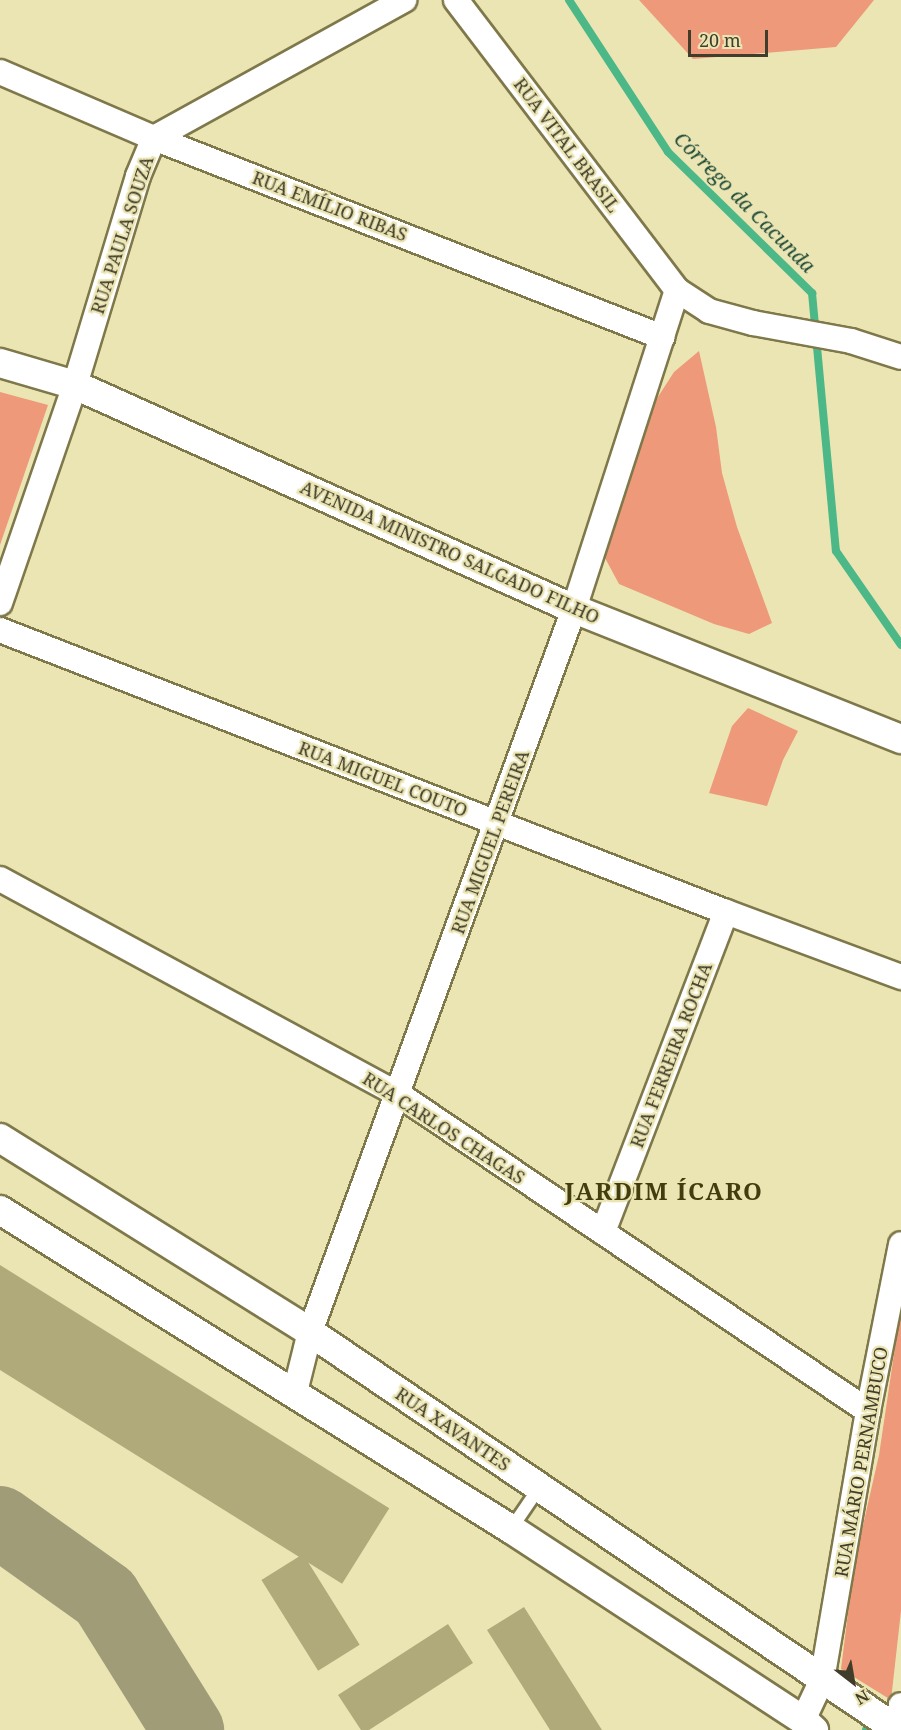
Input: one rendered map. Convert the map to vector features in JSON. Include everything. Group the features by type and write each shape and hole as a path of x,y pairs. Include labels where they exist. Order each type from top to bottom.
{"street":[{"name":"RUA PAULA SOUZA","path":"0,603 75,385 138,176 154,138 404,0"},
{"name":"RUA VITAL BRASIL","path":"456,0 677,290"},
{"name":"RUA EMÍLIO RIBAS","path":"0,72 154,138 662,337"},
{"path":"677,290 709,310 753,323 834,337 901,357"},
{"name":"RUA MIGUEL PEREIRA","path":"295,1392 310,1332 574,609 677,290"},
{"name":"AVENIDA MINISTRO SALGADO FILHO","path":"0,363 75,385 574,609 901,739"},
{"name":"RUA MIGUEL COUTO","path":"0,630 497,824 901,977"},
{"name":"RUA CARLOS CHAGAS","path":"0,879 398,1094 868,1410"},
{"name":"RUA FERREIRA ROCHA","path":"603,1232 726,912"},
{"name":"RUA XAVANTES","path":"0,1138 310,1332 822,1680 899,1721"},
{"path":"0,1210 295,1392 511,1529 808,1725"},
{"name":"RUA MÁRIO PERNAMBUCO","path":"808,1725 822,1680 868,1410 901,1244"}],"lane":[{"path":"511,1529 539,1488"}],"shaded area":[{"path":"639,0 874,0 836,47 693,59"},
{"path":"699,351 716,427 722,473 737,527 772,623 749,634 714,624 619,584 605,558 654,403 674,372"},
{"path":"0,392 48,405 0,545"},
{"path":"748,708 798,731 783,760 767,806 709,793 732,726"},
{"path":"901,1307 901,1611 891,1700 841,1669 854,1565 879,1455"}],"building":[{"path":"0,1265 389,1508 342,1584 0,1370"},
{"path":"303,1554 360,1645 318,1671 261,1580"},
{"path":"524,1607 602,1730 550,1730 487,1630"},
{"path":"448,1624 473,1663 369,1730 361,1730 338,1695"}],"waterway":[{"name":"Córrego da Cacunda","path":"569,0 668,152 812,293 836,551 901,645"}],"taxiway":[{"path":"0,1522 105,1597 188,1730"}],"district":[{"name":"JARDIM ÍCARO","path":"664,1191"}]}
